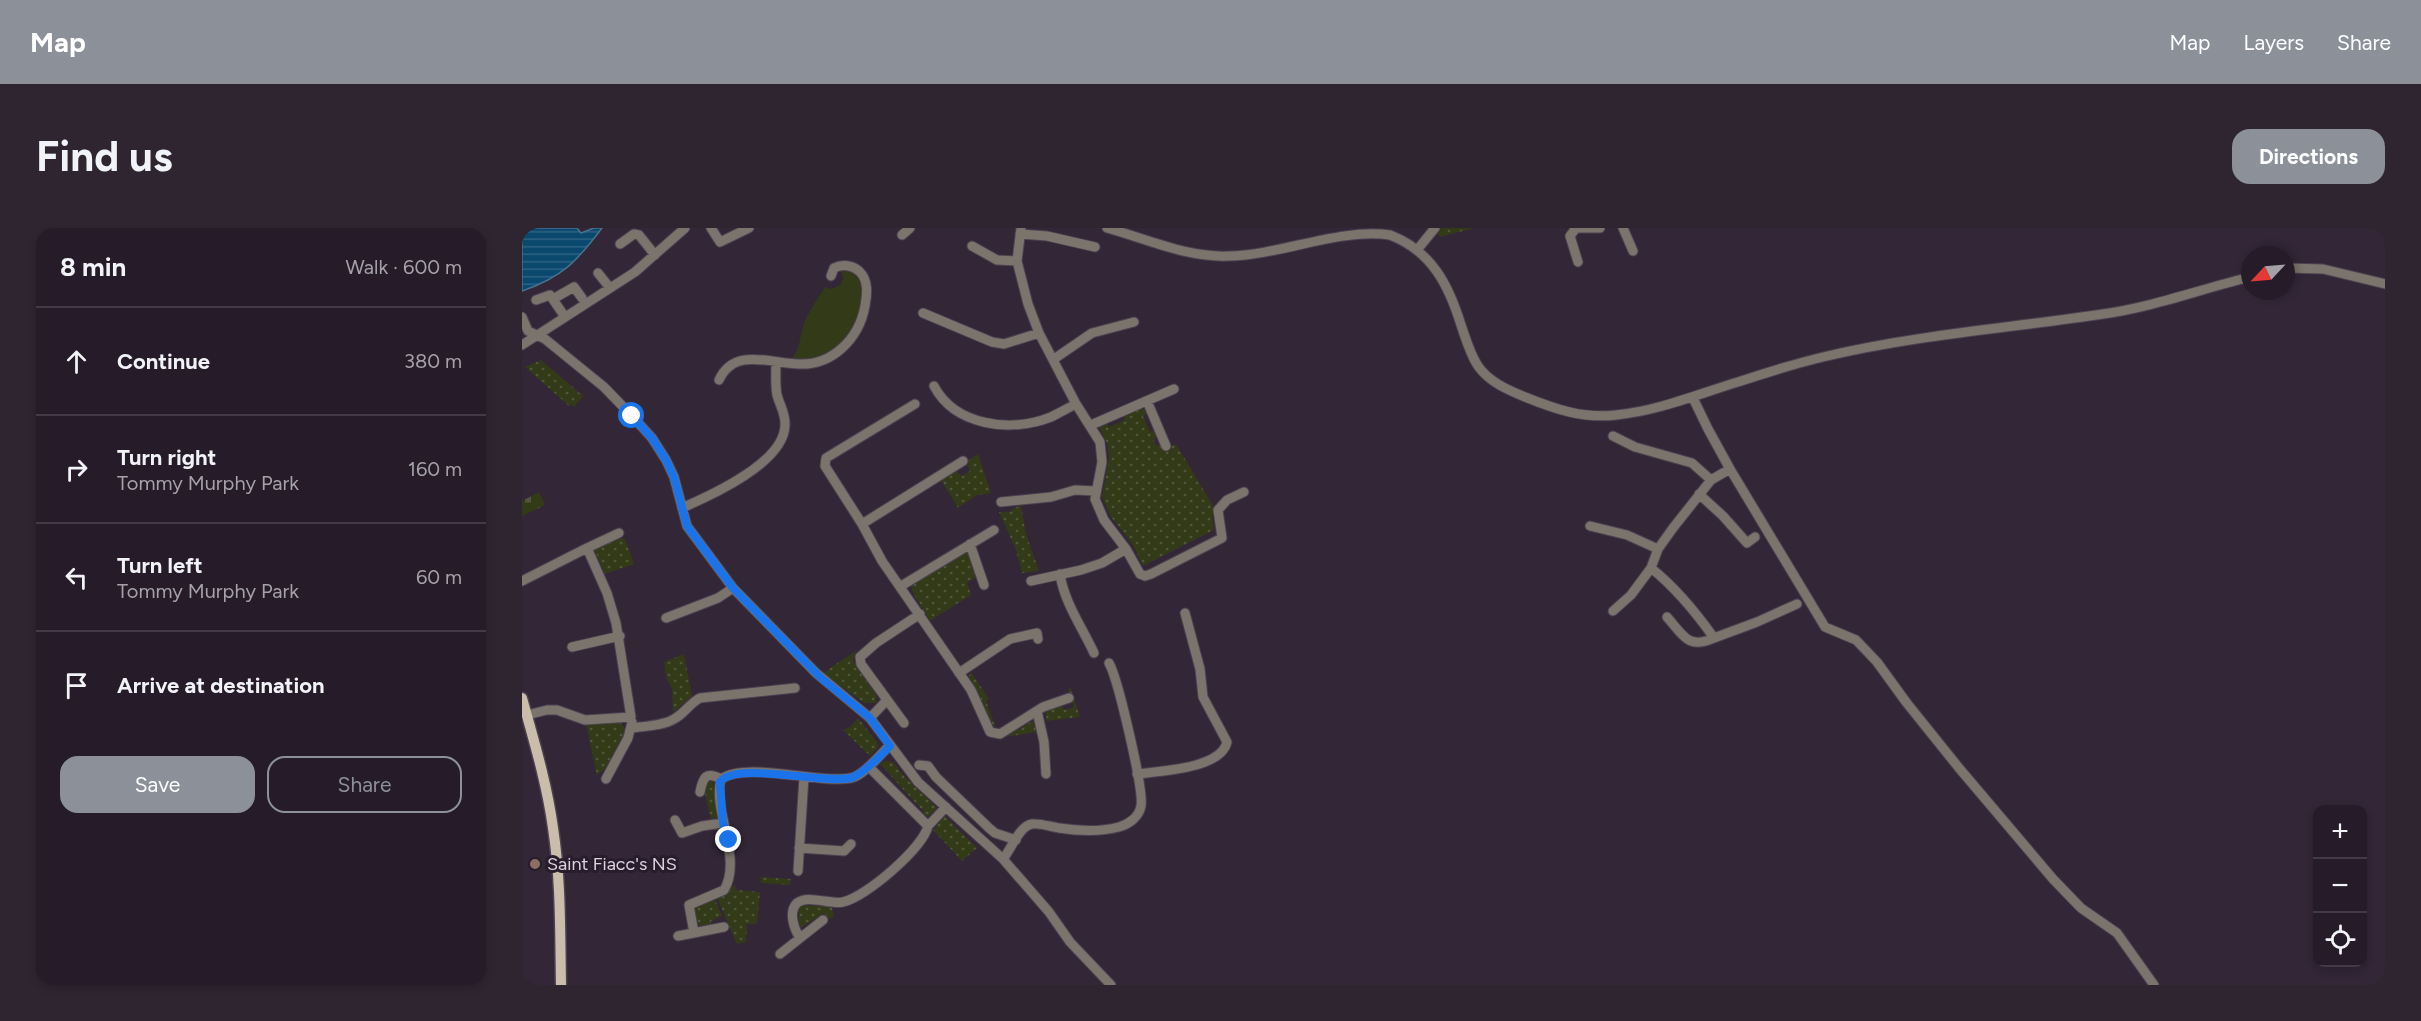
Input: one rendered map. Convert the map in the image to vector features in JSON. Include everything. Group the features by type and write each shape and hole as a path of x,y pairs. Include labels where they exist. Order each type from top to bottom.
{"main road":[{"path":"522,698 547,793 553,828 559,900 561,985"}],"street":[{"path":"522,345 656,255 685,228"},
{"path":"711,228 720,242 748,228"},
{"path":"902,235 910,228"},
{"path":"1107,228 1204,256 1241,256 1275,249 1315,236 1356,231 1390,235 1416,250 1445,282 1467,343 1479,367 1498,385 1552,407 1583,416 1618,415 1693,398 1737,382 1823,357 1914,339 2123,311 2241,279"},
{"path":"1416,250 1435,228"},
{"path":"1578,262 1570,236 1578,228 1600,228"},
{"path":"1623,228 1633,251"},
{"path":"1095,247 1021,231 1017,261 1028,304 1039,333 1076,404 1100,442 1102,462 1095,499 1104,520 1126,549 1140,574 1145,576 1222,537 1218,510 1227,500 1244,492"},
{"path":"620,244 634,234 639,235 656,255"},
{"path":"972,246 997,260 1017,261"},
{"path":"719,380 726,368 744,360 798,364 817,362 842,349 856,333 864,308 865,278 858,270 846,265 834,268 831,276"},
{"path":"2295,268 2323,269 2385,284"},
{"path":"598,273 610,288"},
{"path":"553,299 574,287 582,298"},
{"path":"536,300 550,295 565,317"},
{"path":"923,313 992,342 1004,344 1039,333"},
{"path":"522,316 528,331 545,339 604,387 652,438 674,477 687,526 733,588 820,677 870,718 918,782 1003,859 1070,942 1111,985"},
{"path":"1054,359 1092,333 1134,322"},
{"path":"682,508 705,498 747,473 770,454 782,440 785,416 778,397 776,362"},
{"path":"934,386 941,400 956,411 983,422 1000,425 1029,423 1051,417 1076,404"},
{"path":"1091,425 1174,389"},
{"path":"1693,398 1707,429 1730,469 1825,627 1856,640 1877,662 1952,760 2053,879 2081,908 2117,933 2154,985"},
{"path":"1146,401 1166,446"},
{"path":"915,404 826,458 825,466 862,524 882,561 971,690 987,729 994,735 1006,731 1037,711 1069,698"},
{"path":"1613,436 1635,447 1692,463 1711,480"},
{"path":"862,524 963,461"},
{"path":"1613,611 1631,595 1651,567 1658,549 1699,494 1711,480 1730,469"},
{"path":"1001,502 1051,497 1075,490 1095,491"},
{"path":"1699,494 1747,543 1755,537"},
{"path":"1590,526 1627,535 1658,549"},
{"path":"901,586 994,530"},
{"path":"522,581 619,533"},
{"path":"970,544 984,585"},
{"path":"587,548 607,592 620,636 632,728 621,755 606,779"},
{"path":"1030,581 1102,563 1126,549"},
{"path":"1651,567 1688,603 1714,638"},
{"path":"1060,574 1061,584 1071,608 1094,653"},
{"path":"666,618 718,598 733,588"},
{"path":"1667,617 1684,637 1698,644 1797,604"},
{"path":"1137,774 1200,764 1213,758 1226,746 1227,742 1203,697 1200,669 1185,613"},
{"path":"903,723 861,664 860,657 876,643 920,614"},
{"path":"959,672 1010,639 1037,633 1038,639"},
{"path":"572,647 620,636"},
{"path":"1003,859 1023,830 1032,824 1097,830 1126,824 1134,819 1141,806 1137,774 1116,681 1109,663"},
{"path":"632,728 668,722 677,718 693,701 700,698 795,688"},
{"path":"870,718 887,700"},
{"path":"527,715 557,710 585,720 631,717"},
{"path":"1037,711 1044,742 1046,774"},
{"path":"721,779 728,774 760,773 852,778 890,746"},
{"path":"919,765 928,766 988,828 995,833 1016,840"},
{"path":"873,771 928,826"},
{"path":"700,792 702,781 708,775 712,774 721,779"},
{"path":"798,871 804,777"},
{"path":"694,933 689,905 724,890 728,880 729,840 723,823 721,779"},
{"path":"800,938 793,919 794,908 798,901 807,899 843,902 871,887 901,862 925,836 928,826 946,807"},
{"path":"675,820 682,833 702,826 723,823"},
{"path":"800,848 844,851 851,844"},
{"path":"780,954 823,920"},
{"path":"678,936 724,927"}],"green space":[{"path":"1442,228 1475,228 1439,237 1438,233"},
{"path":"841,270 856,273 860,282 861,304 855,326 842,345 829,354 807,360 789,361 796,353 807,317 825,287 832,289 840,285 843,279"},
{"path":"541,360 583,396 574,407 571,404 569,406 525,367"},
{"path":"1144,409 1148,414 1143,416 1150,432 1155,429 1156,445 1165,449 1176,444 1215,509 1212,516 1214,530 1143,566 1133,545 1111,517 1102,497 1109,459 1108,445 1099,427 1107,422 1109,427 1125,420 1122,415"},
{"path":"978,454 991,493 977,495 958,508 941,480 956,471 962,476 970,471 966,462"},
{"path":"539,492 545,505 522,516 522,501"},
{"path":"1021,506 1026,534 1039,571 1022,573 1016,550 999,512 1010,512 1013,508"},
{"path":"614,539 625,539 634,564 605,574 594,549"},
{"path":"965,552 970,553 977,575 967,582 971,595 930,621 912,591 911,584"},
{"path":"857,650 853,658 854,662 877,696 876,703 864,703 823,673"},
{"path":"684,654 692,696 673,713 672,689 666,677 664,662"},
{"path":"971,672 989,699 986,701 996,728 990,722 969,676"},
{"path":"1071,688 1080,717 1047,721 1045,710 1059,704 1065,710 1074,707 1068,689"},
{"path":"858,718 877,742 878,747 870,756 843,730 850,727"},
{"path":"1033,721 1037,732 1005,737"},
{"path":"620,722 626,730 621,745 608,767 597,776 586,724"},
{"path":"885,761 893,762 937,808 928,817 880,764"},
{"path":"713,779 718,817 711,820 705,794 706,780"},
{"path":"945,816 977,848 962,861 933,830"},
{"path":"761,877 791,879 790,885 761,883"},
{"path":"735,885 736,890 760,892 757,924 747,924 746,942 737,944 717,898 727,893"},
{"path":"715,899 722,916 711,921 712,925 699,926 694,909"},
{"path":"804,905 832,907 834,916 829,919 824,913 802,927 798,923 799,908"}],"water":[{"path":"522,228 577,228 581,233 594,228 602,228 568,267 548,280 522,291"}],"place":[{"name":"Saint Fiacc's NS","path":"535,864"}],"route":[{"path":"632,416 652,438 666,460 674,477 687,526 697,542 733,588 780,639 820,677 870,718 890,746 852,778 760,773 728,774 720,782 723,823 729,840"}]}
